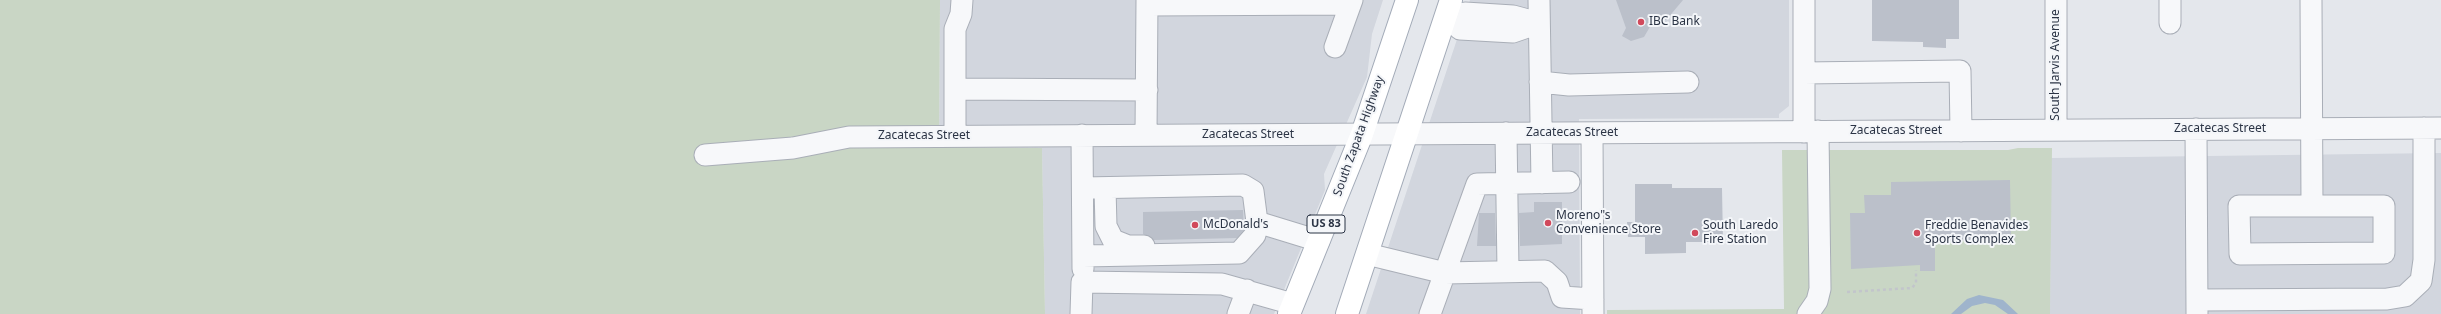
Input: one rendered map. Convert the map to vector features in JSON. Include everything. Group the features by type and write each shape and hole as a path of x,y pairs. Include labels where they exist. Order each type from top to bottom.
{"main road":[{"name":"South Zapata Highway","path":"1291,309 1362,134 1407,0"},
{"path":"1347,314 1448,8"}],"street":[{"path":"955,136 955,29 961,14 962,0"},
{"path":"1539,0 1542,183"},
{"path":"1804,0 1804,73 1811,132 1820,289 1817,301 1808,314"},
{"name":"South Jarvis Avenue","path":"2056,0 2056,130"},
{"path":"2170,0 2170,23"},
{"path":"2311,0 2310,129 2312,206"},
{"path":"1146,135 1147,2 1351,2 1335,47"},
{"path":"1448,8 1465,13 1513,16 1539,23"},
{"path":"1804,73 1960,71 1961,131"},
{"path":"1540,82 1569,85 1688,82"},
{"path":"955,89 1147,90"},
{"path":"2196,129 2197,307 2386,299 2405,296 2421,281 2424,260 2432,128"},
{"name":"Zacatecas Street","path":"705,155 793,148 849,137 2432,128"},
{"path":"1506,133 1508,272"},
{"path":"1367,254 1445,273 1545,271 1557,282 1562,297 1593,306 1592,133"},
{"path":"1081,314 1083,256 1082,135"},
{"path":"1430,314 1477,184 1569,182"},
{"path":"1083,188 1243,185 1253,191 1257,222 1255,235 1239,253 1083,256"},
{"path":"1105,188 1106,226 1113,240 1128,246 1172,247 1248,244"},
{"path":"2239,206 2312,206 2384,206 2384,253 2240,254 2239,206"},
{"path":"1257,222 1319,241"},
{"path":"1082,282 1222,284 1247,290 1291,309"},
{"path":"1238,314 1247,290"}],"path":[{"path":"1847,292 1912,288 1916,283 1916,270"}],"shaded area":[{"path":"940,0 1383,0 1372,34 1367,77 1324,174 1325,190 1274,314 1045,314 1042,148 939,147"},
{"path":"1470,0 1789,0 1789,106 1779,114 1779,118 1579,119 1580,314 1366,314"},
{"path":"2441,153 2441,314 2050,314 2051,158"}],"green space":[{"path":"0,0 940,0 939,147 1042,148 1045,314 0,314"},
{"name":"Freddie Benavides Sports Complex","path":"2018,148 2052,148 2050,314 1607,314 1607,310 1784,309 1782,150 2008,150"}],"water":[{"path":"1979,295 2003,300 2018,314 2008,314 1995,305 1985,303 1972,306 1961,314 1951,314 1967,299"}],"building":[{"name":"IBC Bank","path":"1616,0 1683,0 1667,19 1651,25 1644,37 1631,41 1622,36 1626,28"},
{"path":"1872,0 1959,0 1959,39 1946,39 1946,48 1923,47 1923,42 1872,41"},
{"path":"2010,180 2011,240 1935,241 1935,271 1920,271 1920,265 1851,269 1850,213 1865,213 1864,195 1891,195 1891,182"},
{"path":"1635,184 1672,184 1672,188 1722,188 1723,242 1686,242 1686,253 1645,254 1645,237 1628,237 1627,222 1635,222"},
{"name":"Moreno\"s Convenience Store","path":"1534,202 1562,202 1562,244 1520,246 1519,213 1534,212"},
{"name":"McDonald's","path":"1243,210 1244,230 1237,238 1154,240 1143,234 1143,212"},
{"path":"1479,213 1495,213 1496,246 1477,246"}],"place":[{"name":"IBC Bank","path":"1641,22"},
{"name":"Moreno\"s Convenience Store","path":"1548,223"},
{"name":"McDonald's","path":"1195,225"},
{"name":"South Laredo Fire Station","path":"1695,233"},
{"name":"Freddie Benavides Sports Complex","path":"1917,233"}]}
